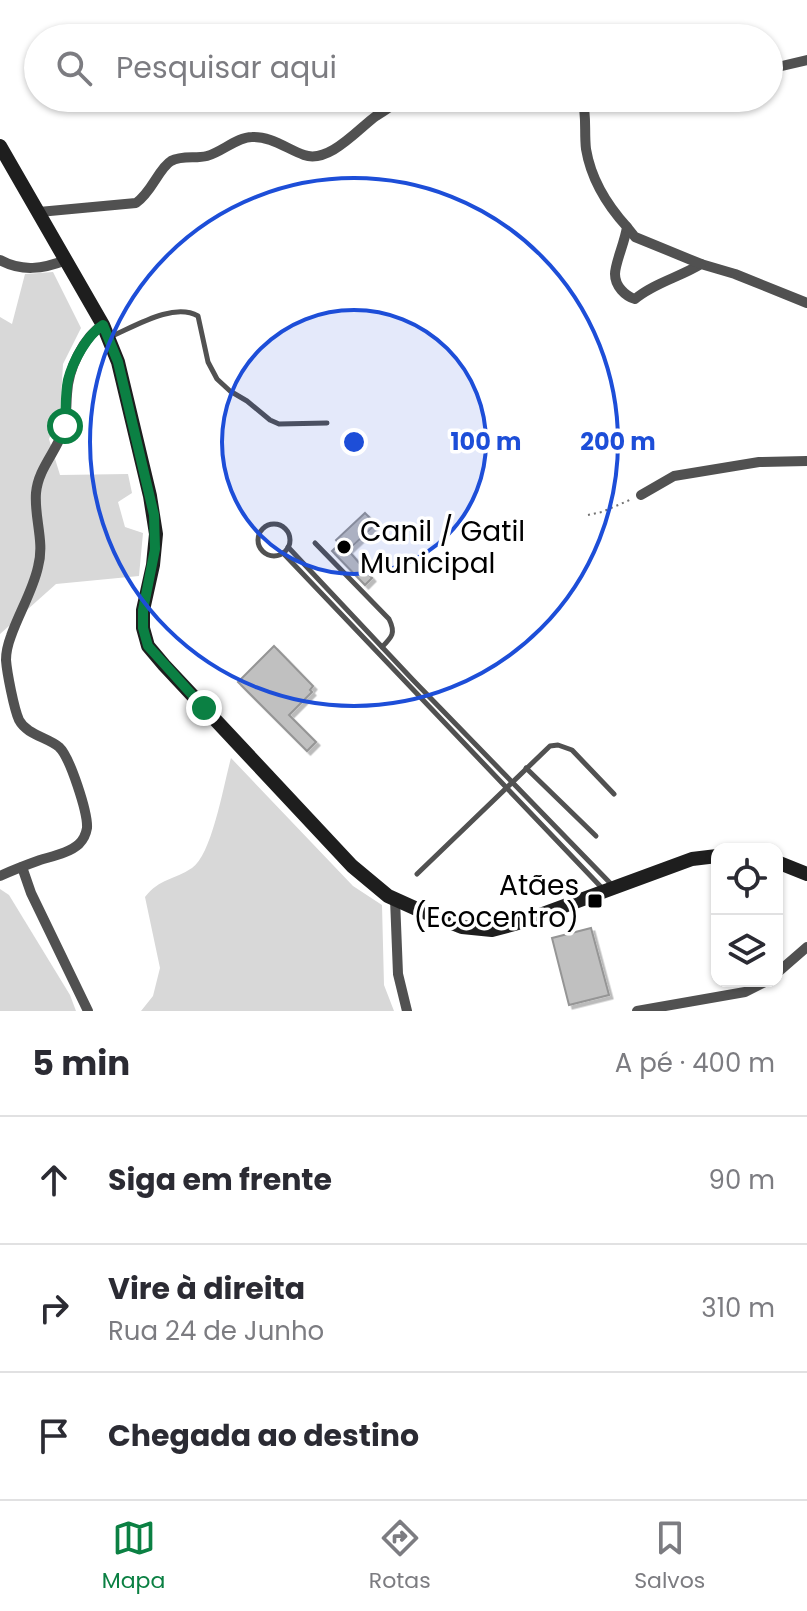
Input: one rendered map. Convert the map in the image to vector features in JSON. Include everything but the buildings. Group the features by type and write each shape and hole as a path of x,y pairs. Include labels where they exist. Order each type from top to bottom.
{"main road":[{"path":"0,146 106,331 118,362 154,515 155,549 143,610 143,628 148,646 352,866 395,899 462,927 492,930 692,859 711,857"},
{"path":"783,864 807,874"}],"street":[{"path":"783,66 807,60"},
{"path":"39,212 136,203 145,197 170,162 206,156 252,137 283,144 314,157 348,141 383,112"},
{"path":"583,112 591,168 604,199 635,237 807,303"},
{"path":"627,227 615,275 628,297 635,299 701,264"},
{"path":"0,260 16,267 32,268 48,267 66,260"},
{"path":"0,876 68,851 84,838 86,821 69,761 62,749 31,731 20,720 4,642 39,565 41,552 36,492 39,477 65,426 72,369 91,336 106,331"},
{"path":"641,495 674,476 759,462 807,461"},
{"path":"22,867 31,893 88,1011"},
{"path":"395,899 398,974 407,1011"},
{"path":"783,968 807,947"},
{"path":"637,1011 745,992 755,987"}],"lane":[{"path":"106,331 165,314 192,313 198,316 201,323 208,362 217,379 230,391 279,424 327,423"},
{"path":"274,523 284,527 290,537 283,553 272,556 259,547 258,536 264,527 274,523"},
{"path":"315,543 389,619 393,628 391,638 376,653"},
{"path":"288,547 610,889"},
{"path":"283,553 505,788 610,889"},
{"path":"417,874 550,746 566,747 614,794"},
{"path":"526,768 596,836"}],"path":[{"path":"588,515 641,495"}],"shaded area":[{"path":"53,272 81,328 63,364 60,415 49,439 60,475 128,474 132,493 118,502 125,527 143,533 139,576 56,584 0,634 0,317 12,324 25,274"},
{"path":"231,758 353,886 382,905 384,985 394,1011 141,1011 153,996 160,968 145,897 156,886 192,868 199,861 211,834"},
{"path":"0,889 9,895 70,995 76,1011 0,1011"}],"place":[{"name":"Canil / Gatil Municipal","path":"344,547"},
{"name":"Atães (Ecocentro)","path":"595,901"}],"route":[{"path":"65,426 72,369 91,336 103,325 118,362 154,515 155,549 143,610 143,628 148,646 204,708"}]}
